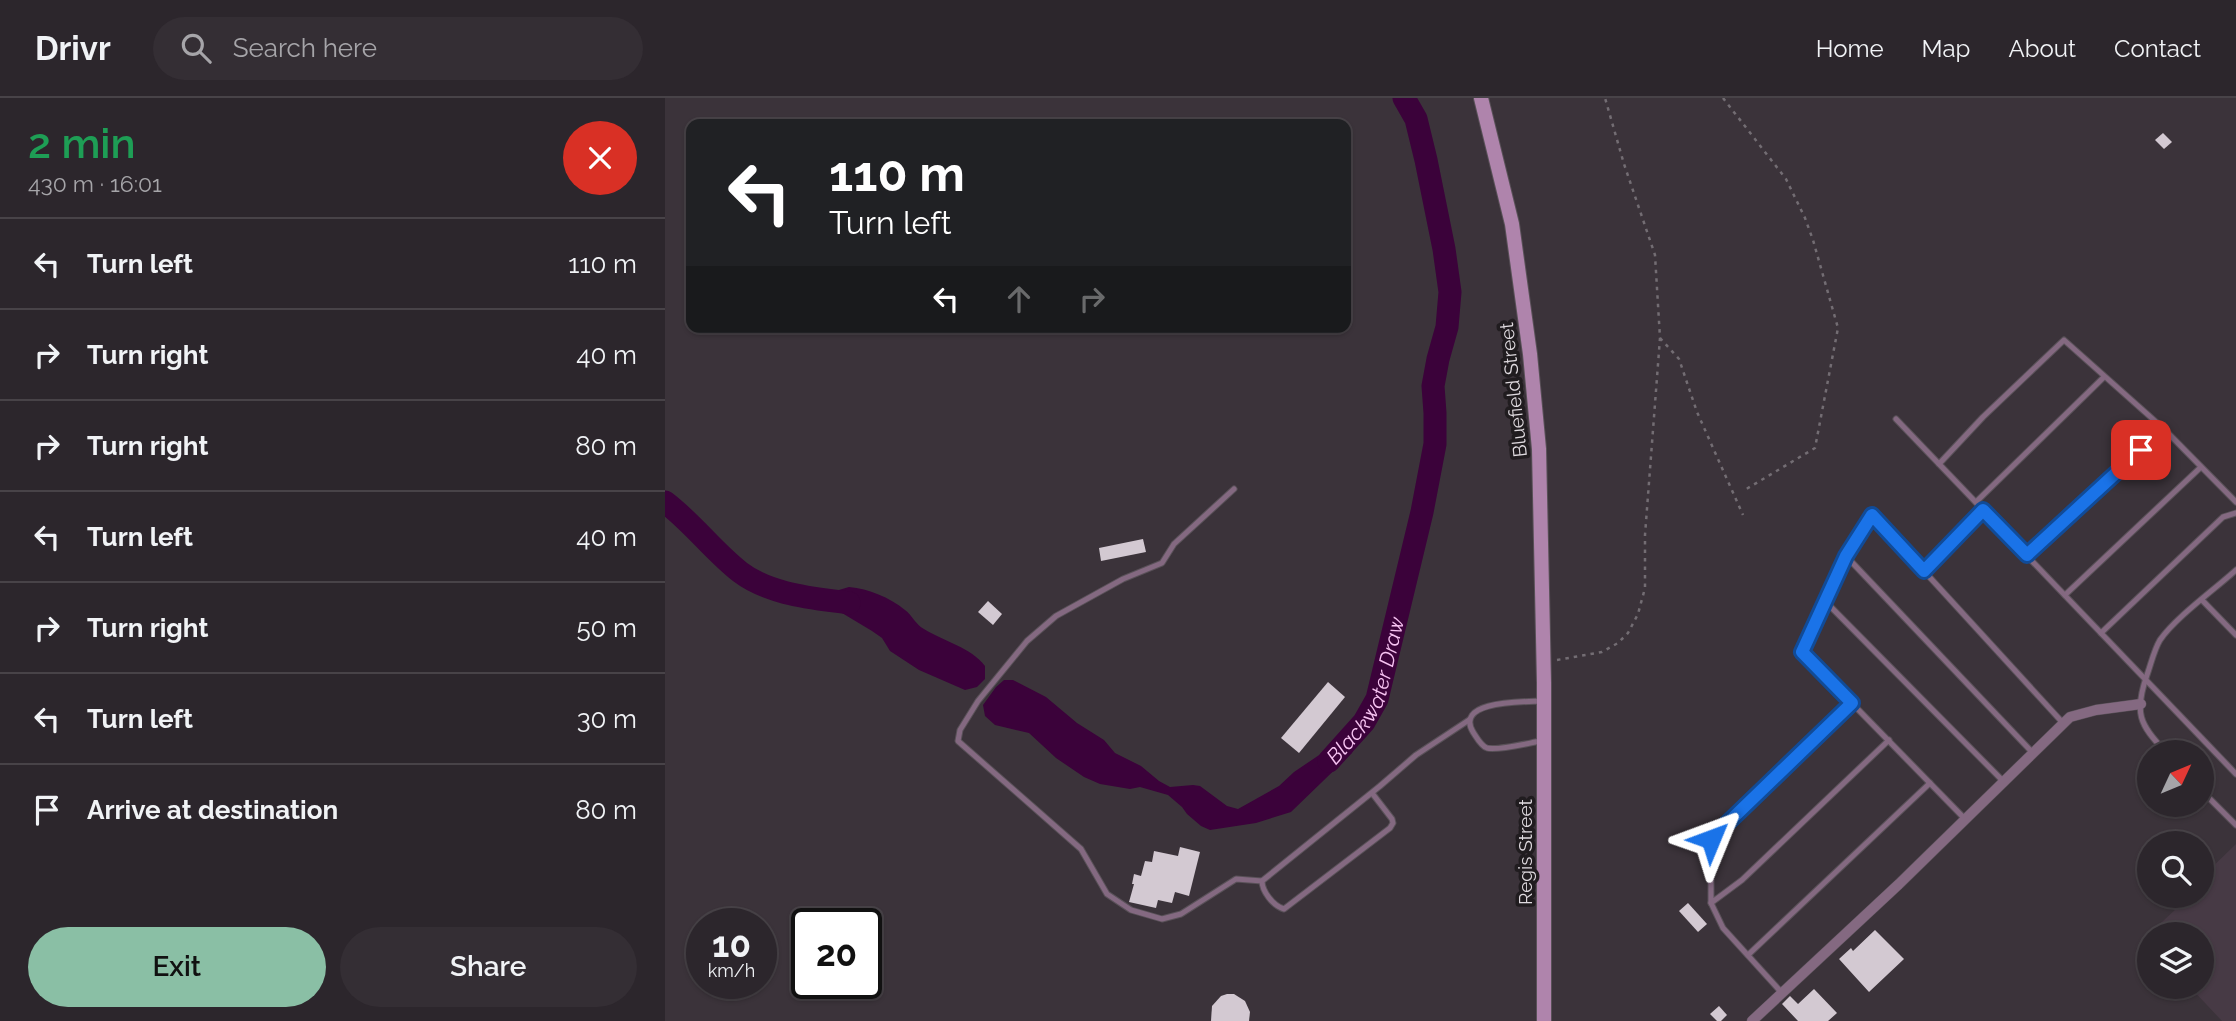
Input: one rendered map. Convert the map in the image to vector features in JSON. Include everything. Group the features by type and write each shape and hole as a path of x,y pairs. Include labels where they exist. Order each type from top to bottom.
{"main road":[{"name":"Bluefield Street","path":"1481,98 1512,224 1531,354 1539,449 1544,683"},
{"name":"Regis Street","path":"1544,683 1544,1021"}],"street":[{"path":"1752,1021 2070,717 2096,710 2141,704"}],"lane":[{"path":"1939,464 1983,417 2064,340 2164,429 2236,502"},
{"path":"1976,502 2103,377"},
{"path":"1896,419 2236,774"},
{"path":"2027,555 2164,429"},
{"path":"2065,595 2201,467"},
{"path":"1234,489 1174,544 1162,563 1123,579 1056,616 1027,641 978,701 960,730 958,741 1081,849 1107,894 1131,910 1162,919 1181,914 1236,879 1262,880 1416,755 1469,720 1472,714 1484,707 1506,702 1544,701"},
{"path":"1924,571 1983,510"},
{"path":"2101,633 2223,517 2236,513"},
{"path":"1965,819 1802,652 1846,556 1872,515 2063,723"},
{"path":"1846,556 2033,753"},
{"path":"2155,740 2146,730 2140,717 2141,694 2159,642 2172,626 2235,574"},
{"path":"2202,600 2236,635"},
{"path":"1825,601 2004,782"},
{"path":"1783,993 1723,928 1711,903 1711,839 1852,703"},
{"path":"1469,720 1471,729 1482,745 1489,749 1544,740"},
{"path":"1711,903 1742,880 1889,740"},
{"path":"1748,955 1930,783"},
{"path":"1262,880 1265,892 1277,906 1284,909 1390,828 1392,819 1372,793"},
{"path":"2214,803 2236,825"}],"path":[{"path":"1544,662 1602,652 1618,643 1628,633 1638,614 1645,588 1644,534 1660,338 1655,255 1605,98"},
{"path":"1723,98 1791,189 1813,240 1837,328 1815,448 1743,491"},
{"path":"1660,338 1679,359 1697,412 1743,515"}],"shaded area":[{"path":"849,587 892,601 921,627 973,654 985,666 985,679 977,687 965,690 919,670 890,651 882,638 837,610 825,607 819,598"},
{"path":"1004,680 1013,680 1046,697 1077,723 1104,740 1115,753 1141,766 1159,781 1170,787 1200,786 1227,806 1238,809 1279,786 1341,737 1354,746 1352,753 1291,812 1256,823 1210,830 1201,826 1168,795 1140,787 1130,789 1100,784 1084,777 1056,758 1029,733 995,725 985,716 983,705"},
{"path":"2236,844 2236,1021 2222,1021 2201,999 2214,999 2214,922 2162,922 2177,908 2214,908 2214,865"}],"building":[{"path":"2163,133 2172,142 2164,149 2155,140"},
{"path":"1143,539 1146,552 1101,561 1099,548"},
{"path":"988,601 1002,614 993,625 978,612"},
{"path":"1328,682 1345,697 1299,753 1281,738"},
{"path":"1180,847 1200,852 1189,896 1175,892 1172,903 1158,900 1156,908 1129,902 1134,874 1141,876 1145,861 1152,862 1154,851 1178,856"},
{"path":"1688,903 1707,924 1698,932 1679,911"},
{"path":"1875,930 1904,959 1869,992 1839,959 1851,948 1853,951"},
{"path":"1814,989 1837,1013 1828,1021 1798,1021 1782,1004 1790,996 1798,1004"},
{"path":"1234,994 1245,1001 1250,1012 1249,1021 1211,1021 1212,1006 1221,996"},
{"path":"1719,1006 1727,1015 1717,1021 1710,1014"}],"waterway":[{"name":"Blackwater Draw","path":"1329,761 1364,722 1377,699 1422,512 1435,444 1433,386 1447,327 1450,292 1426,160 1416,119 1404,98"},
{"name":"Blackwater Draw","path":"665,502 730,564 752,580 778,591 849,603"}],"route":[{"path":"1711,839 1852,703 1802,652 1846,556 1872,515 1924,571 1983,510 2027,555 2141,450"}]}
